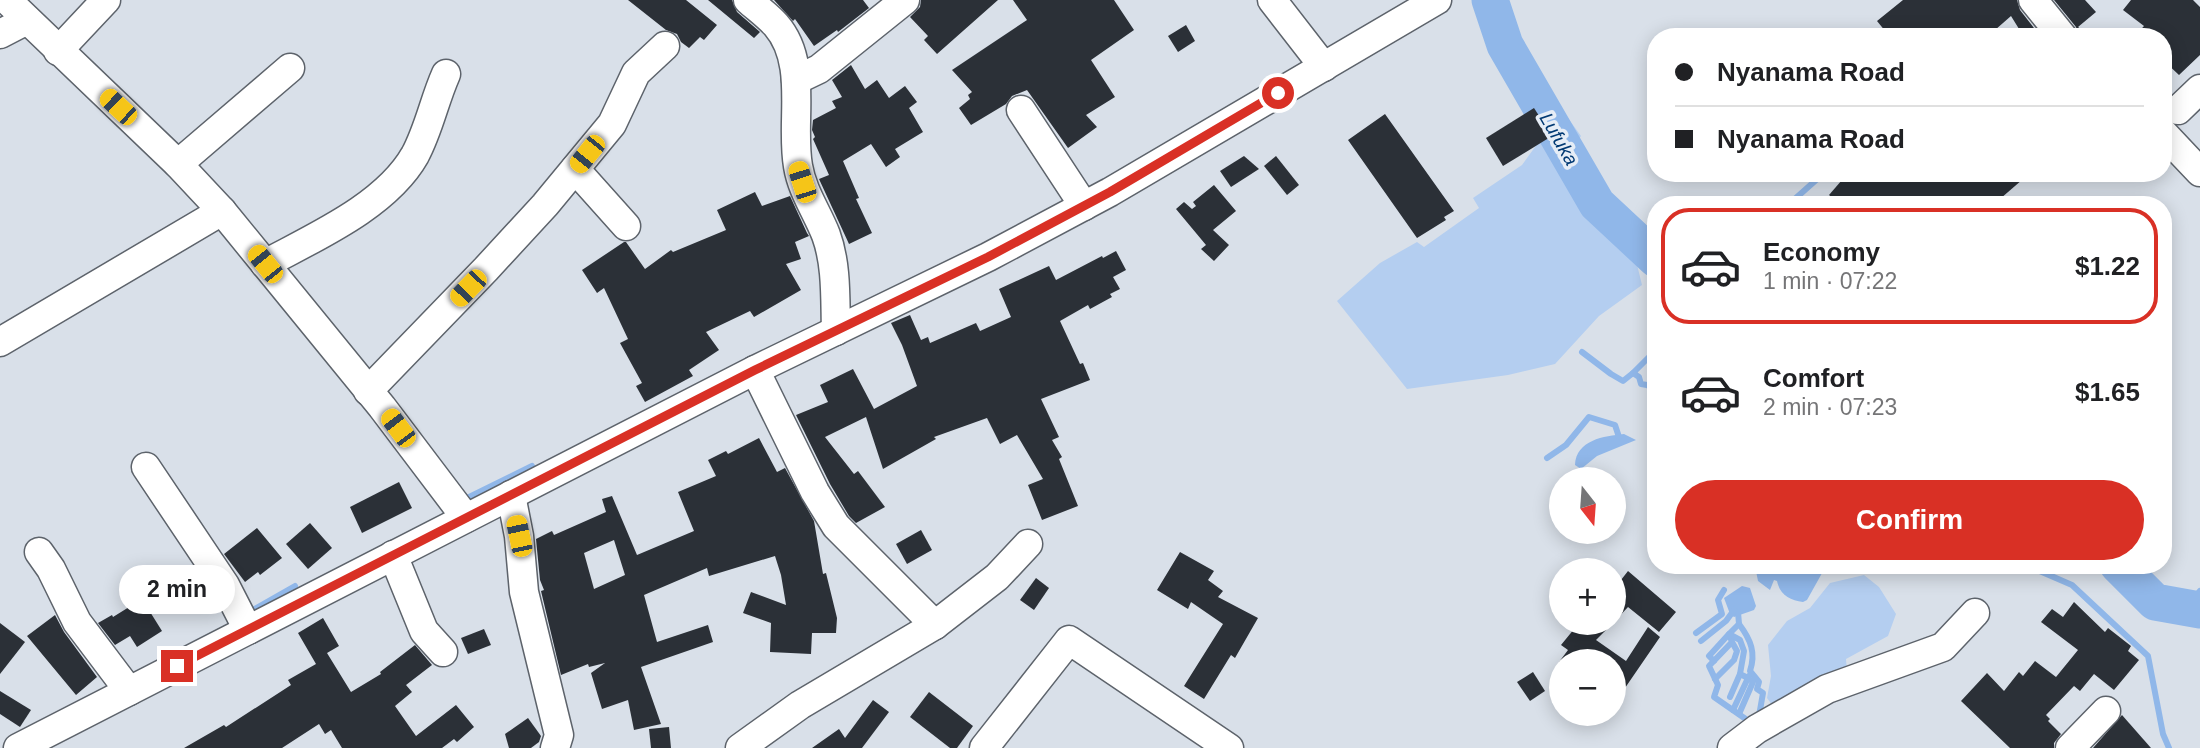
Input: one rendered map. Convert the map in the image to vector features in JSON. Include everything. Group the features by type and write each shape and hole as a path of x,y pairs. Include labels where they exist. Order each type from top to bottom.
{"street":[{"path":"7,0 178,163 222,211 368,391 466,518"},
{"path":"58,51 106,0"},
{"path":"748,0 777,26 791,57 796,80 795,134 798,167 807,196 827,238 834,273 836,331"},
{"path":"796,80 819,69 905,0"},
{"path":"1272,0 1324,67"},
{"path":"18,748 755,370 988,257 1084,206 1437,0"},
{"path":"2033,0 2056,28"},
{"path":"0,34 27,20"},
{"path":"368,391 486,270 575,169 612,124 636,73 665,46"},
{"path":"178,163 290,68"},
{"path":"265,264 317,236 378,197 403,173 429,125 446,74"},
{"path":"2172,119 2200,89"},
{"path":"1021,110 1084,206"},
{"path":"2172,124 2200,172"},
{"path":"575,169 626,226"},
{"path":"0,342 222,211"},
{"path":"755,370 815,492 836,526 935,625"},
{"path":"146,467 225,585 248,630"},
{"path":"511,495 519,536 524,592 559,735 555,748"},
{"path":"740,748 800,705 935,625 997,577 1028,544"},
{"path":"39,552 51,569 77,622 129,691"},
{"path":"393,555 424,631 443,652"},
{"path":"1732,748 1757,729 1827,689 1943,647 1975,613"},
{"path":"984,748 1069,640 1229,748"},
{"path":"2070,748 2106,711"}],"shaded area":[{"path":"1565,114 1581,136 1575,145 1595,186 1632,244 1642,285 1599,316 1555,364 1508,375 1407,389 1337,301 1380,263 1417,242 1424,247 1479,208 1473,198 1522,165 1558,115"},
{"path":"1624,434 1636,440 1597,456 1583,467 1575,465 1580,450 1592,441"},
{"path":"1757,574 1822,574 1807,600 1803,602 1786,596 1777,581 1774,580 1770,590 1758,581"},
{"path":"1864,575 1879,587 1896,614 1888,636 1846,659 1847,672 1776,710 1767,698 1771,676 1768,645 1787,621 1810,608 1830,583"},
{"path":"1742,586 1750,588 1756,606 1754,610 1734,617 1730,614 1724,598"}],"building":[{"path":"628,0 686,0 717,25 704,40 700,37 689,48 681,42 677,34 666,30"},
{"path":"708,0 732,0 737,12 760,32 754,38"},
{"path":"774,0 863,0 869,8 838,32 837,30 814,46 795,19 793,21"},
{"path":"921,0 998,0 937,54 924,40 928,36 910,17 920,7"},
{"path":"1013,0 1114,0 1134,30 1091,60 1115,97 1086,115 1097,127 1068,148 1027,90 1012,96 1006,104 971,125 959,108 970,99 968,95 972,92 952,70 1027,20"},
{"path":"1903,0 2017,0 2020,10 2034,28 2018,28 2011,16 1997,28 1883,28 1877,21"},
{"path":"2054,0 2085,0 2096,12 2079,28"},
{"path":"2131,0 2193,0 2200,7 2200,55 2179,75 2172,68 2172,28 2142,28 2144,26 2123,10"},
{"path":"1186,25 1195,41 1178,52 1168,36"},
{"path":"851,65 865,89 877,80 889,98 905,86 917,102 909,108 923,132 895,149 900,157 886,167 871,144 843,161 859,198 856,199 872,233 849,244 819,179 829,175 813,139 815,137 812,130 813,120 836,108 832,101 842,97 832,80"},
{"path":"1534,108 1552,136 1503,166 1486,138"},
{"path":"1385,114 1454,211 1444,217 1446,220 1417,238 1348,140"},
{"path":"1244,156 1259,169 1231,187 1220,171"},
{"path":"1276,156 1299,185 1287,195 1264,166"},
{"path":"1840,182 2020,182 2003,196 1829,195"},
{"path":"1214,185 1236,211 1213,230 1229,245 1214,261 1201,249 1206,245 1176,209 1184,202 1192,209 1196,206 1193,202"},
{"path":"755,192 762,206 790,196 809,236 795,242 801,259 786,264 801,290 754,317 750,311 706,332 719,350 689,370 693,376 645,402 636,386 642,383 620,343 628,339 604,288 597,293 582,270 624,242 645,269 671,250 673,252 726,230 717,210"},
{"path":"1116,251 1126,270 1113,277 1120,289 1110,294 1112,297 1090,309 1088,305 1060,321 1090,380 1041,399 1059,437 1052,440 1062,457 1059,459 1078,506 1042,520 1028,485 1043,479 1017,435 1000,444 987,418 934,437 936,439 883,469 866,417 825,437 854,474 858,471 885,507 856,523 830,484 796,415 828,402 820,385 853,369 874,409 917,386 891,323 910,315 921,340 928,337 930,343 976,323 980,331 1011,317 999,289 1049,266 1056,280"},
{"path":"759,438 777,472 785,468 814,521 823,574 826,573 837,618 836,633 812,633 811,654 770,652 771,623 743,613 751,592 786,605 775,556 709,576 707,568 644,595 657,642 708,625 713,642 641,667 661,724 634,730 628,700 602,709 591,673 605,663 589,667 588,664 561,675 541,591 544,590 540,580 536,539 552,531 554,535 606,512 602,499 612,496 637,555 694,531 678,492 716,476 708,460 726,451 728,454","holes":["614,540 625,575 594,589 584,553"]},
{"path":"399,482 412,508 362,533 350,507"},
{"path":"310,523 332,548 308,569 286,544"},
{"path":"257,528 282,558 260,575 258,572 245,582 224,554"},
{"path":"921,530 932,550 907,564 896,544"},
{"path":"1180,552 1214,571 1208,580 1223,591 1218,597 1258,618 1235,658 1231,655 1204,699 1184,686 1223,624 1191,602 1188,609 1157,590"},
{"path":"1628,571 1676,612 1659,632 1628,607 1626,609"},
{"path":"1036,578 1049,588 1034,610 1020,600"},
{"path":"142,599 162,631 137,647 130,636 115,645 98,623"},
{"path":"2074,602 2105,632 2108,628 2131,646 2128,651 2139,660 2114,690 2094,674 2080,691 2074,686 2046,715 2050,719 2048,721 2061,734 2054,743 2054,748 2010,748 1961,701 1987,673 2004,691 2019,672 2023,676 2035,661 2056,677 2078,650 2041,622 2052,609 2063,617"},
{"path":"55,615 97,677 76,695 27,636"},
{"path":"323,618 339,646 327,653 351,692 381,674 380,672 415,645 432,665 406,685 412,692 395,706 416,736 456,705 474,727 457,742 454,739 442,748 342,748 331,730 325,734 319,724 282,748 184,748 224,725 226,727 291,685 288,680 316,664 298,633"},
{"path":"0,623 25,642 0,674"},
{"path":"1648,627 1660,637 1626,687 1626,661"},
{"path":"484,629 491,645 468,654 461,638"},
{"path":"1569,635 1601,635 1596,640 1609,649 1567,649 1561,645"},
{"path":"1533,672 1545,691 1530,701 1517,682"},
{"path":"0,691 31,710 20,727 0,714"},
{"path":"929,692 973,726 957,748 950,748 910,717"},
{"path":"873,700 889,712 862,748 812,748 839,729 845,738"},
{"path":"2122,715 2151,748 2093,748"},
{"path":"528,718 541,736 539,742 531,748 509,748 505,734"},
{"path":"669,727 671,748 651,748 649,729"}],"waterway":[{"name":"Lufuka","path":"1490,0 1505,45 1597,204 1647,251"},
{"path":"1798,196 1814,182"},
{"path":"1582,352 1623,381 1633,373"},
{"path":"1647,359 1633,373 1639,377 1641,384 1647,385"},
{"path":"1547,458 1566,445 1589,417 1615,425 1619,437"},
{"path":"461,501 532,466"},
{"path":"2047,574 2072,585 2148,656 2163,734 2169,748"},
{"name":"Lufuka","path":"2127,574 2155,602 2200,610"},
{"path":"253,610 295,586"},
{"path":"1696,633 1722,614 1718,600 1724,590"},
{"path":"2187,607 2200,591"},
{"path":"1701,641 1726,621 1734,610"},
{"path":"1738,612 1739,624 1729,634 1732,642 1709,666 1718,685 1714,697 1750,722"},
{"path":"1739,624 1751,647 1750,671 1759,682 1757,689 1763,693 1759,716"},
{"path":"1714,661 1709,656 1729,634 1740,640 1744,651 1740,674 1748,678 1733,710"},
{"path":"1715,679 1734,660 1737,651 1732,642"},
{"path":"1730,697 1740,674"},
{"path":"1739,714 1753,682 1749,676"}],"route":[{"path":"177,666 755,370 988,257 1110,192 1278,93"}]}
